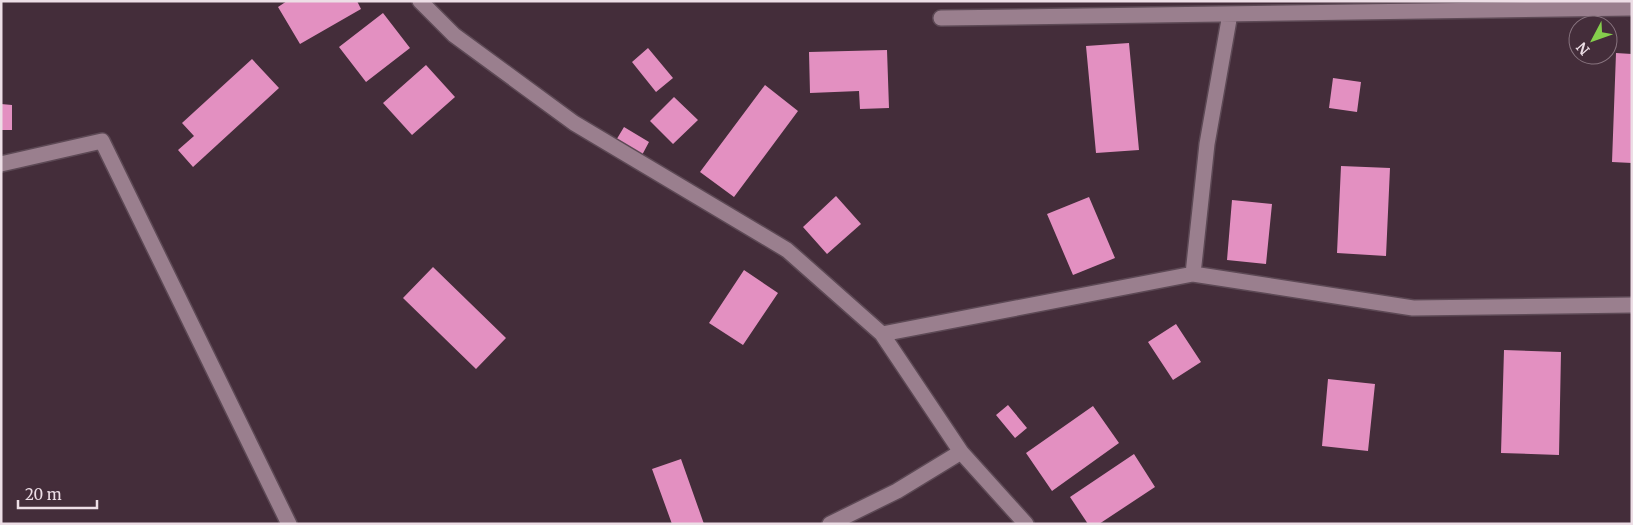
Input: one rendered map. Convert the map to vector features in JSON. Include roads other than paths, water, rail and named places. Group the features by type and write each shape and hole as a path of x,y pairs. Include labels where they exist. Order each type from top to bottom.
{"street":[{"path":"420,1 454,35 574,123 786,250 882,334 961,452 1026,524"},
{"path":"941,18 1230,14 1296,7 1632,8"},
{"path":"1193,274 1207,144 1230,14"},
{"path":"1,164 102,141 289,524"},
{"path":"882,334 1193,274 1413,308 1632,305"},
{"path":"830,524 897,491 961,452"}]}
